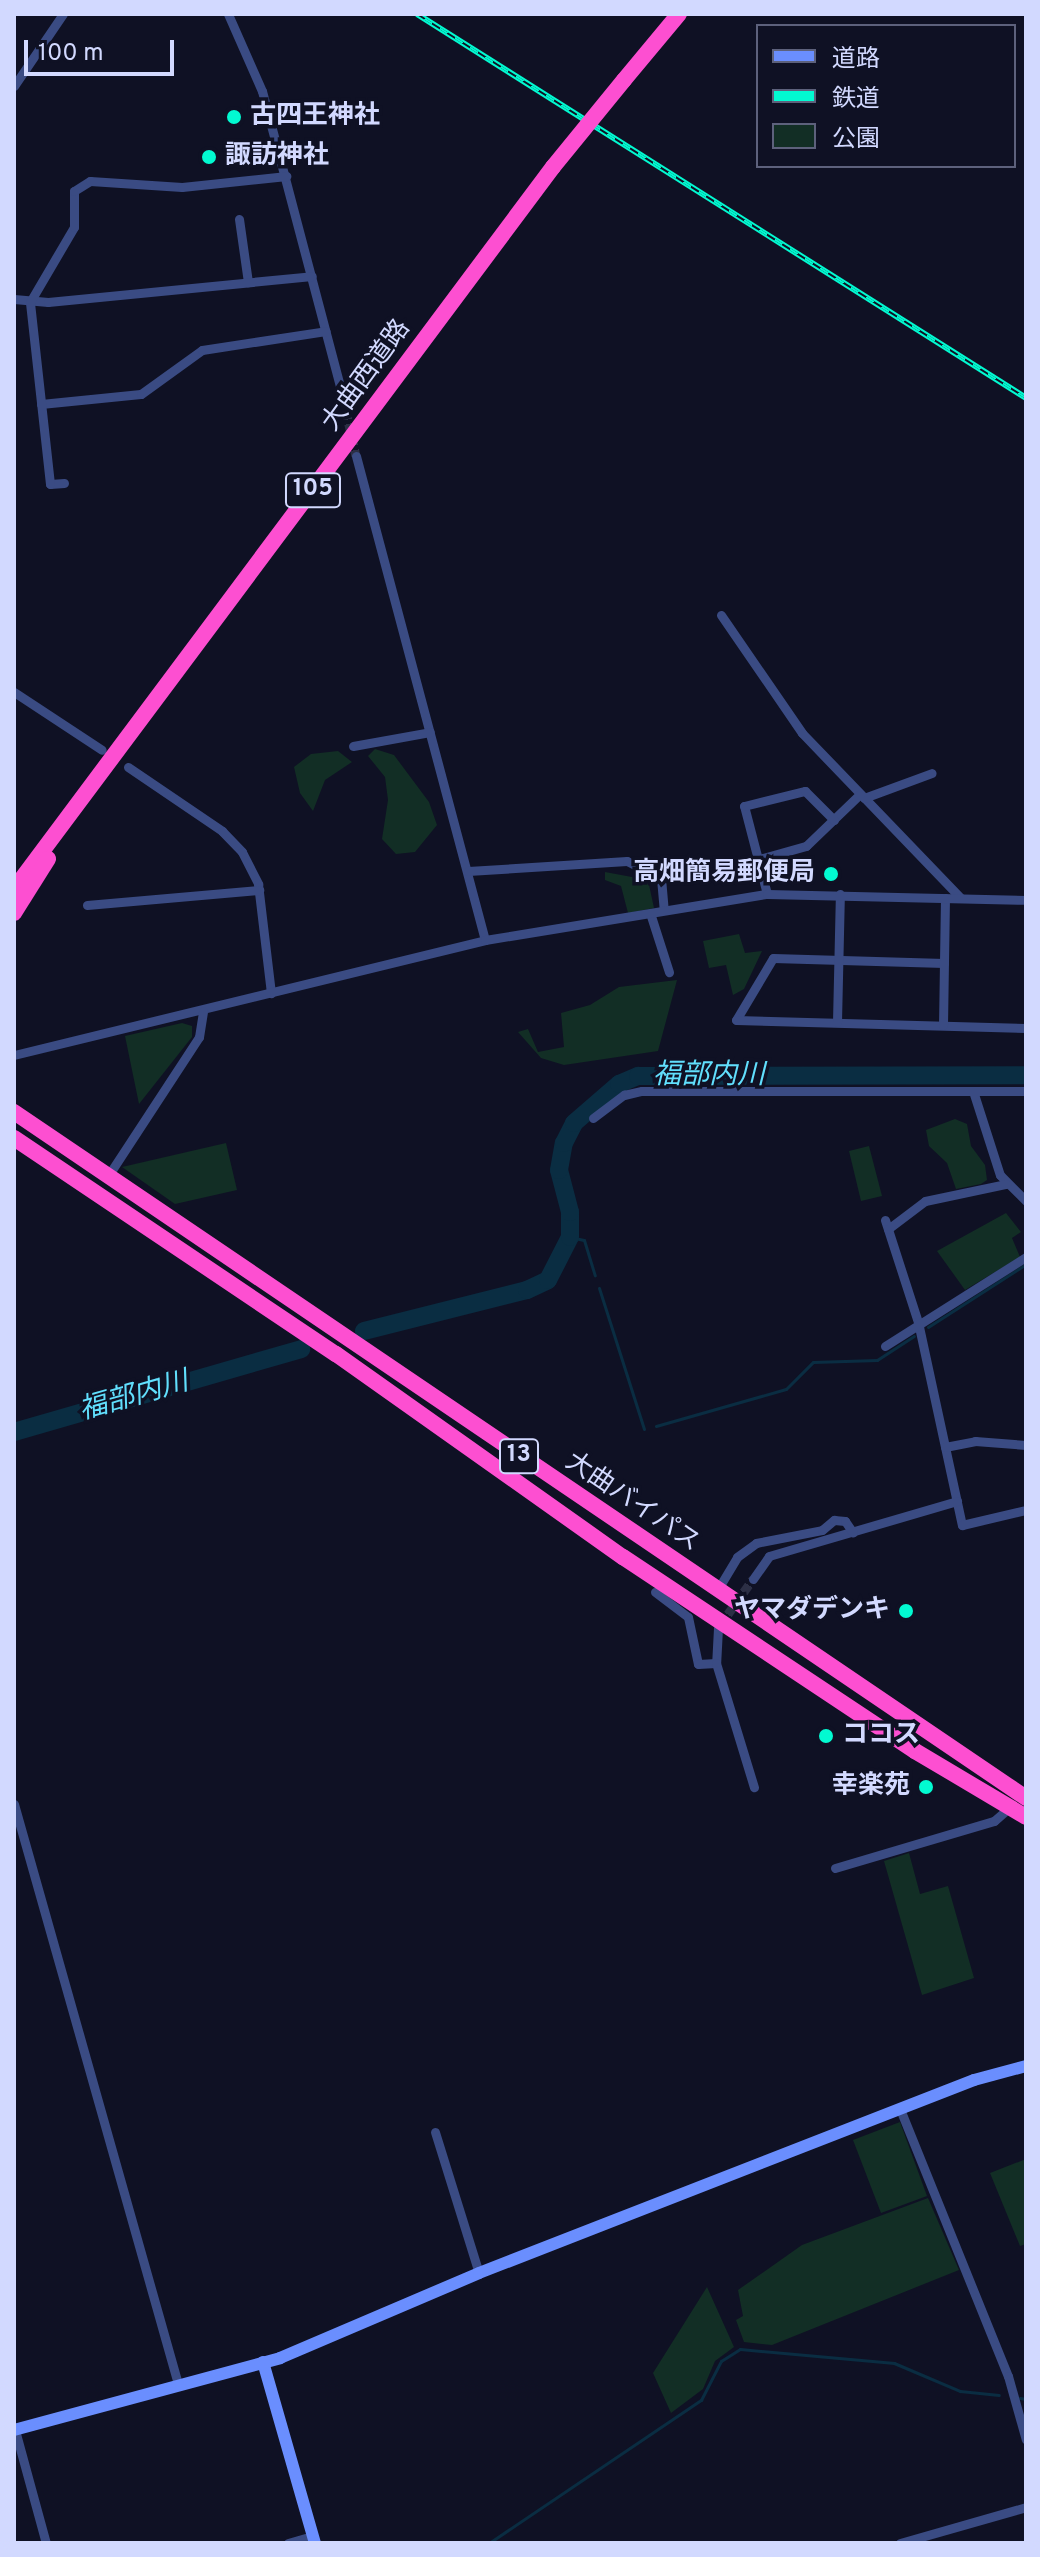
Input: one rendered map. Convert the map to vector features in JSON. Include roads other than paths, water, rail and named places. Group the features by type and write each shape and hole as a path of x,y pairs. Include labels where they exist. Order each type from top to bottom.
{"highway":[{"name":"大曲西道路","path":"76,813 553,167 679,14"},
{"path":"14,889 76,813"},
{"path":"14,913 76,813"},
{"name":"大曲バイパス","path":"14,1112 1026,1798"},
{"name":"大曲バイパス","path":"14,1138 336,1354 668,1586 915,1751 1026,1817"}],"street":[{"path":"14,86 63,14"},
{"path":"228,14 262,91 343,397"},
{"path":"64,483 50,484 30,302 66,245 75,222 72,195 85,183 182,187 286,176"},
{"path":"239,219 248,282"},
{"path":"14,299 30,302 312,276"},
{"path":"41,404 141,394 202,350 326,331"},
{"path":"356,456 485,940"},
{"path":"721,615 802,733 961,898"},
{"path":"14,692 102,750"},
{"path":"353,746 430,732"},
{"path":"128,767 222,831 242,852 259,890 271,993"},
{"path":"759,859 806,846 862,796 932,773"},
{"path":"767,894 744,806 805,791 834,820"},
{"path":"468,871 627,861 661,878 664,910"},
{"path":"87,905 259,890"},
{"path":"14,1055 485,940 651,916 664,910 767,894 1026,900"},
{"path":"837,1022 840,894"},
{"path":"943,1025 945,898"},
{"path":"651,916 669,972"},
{"path":"944,963 773,958 736,1020 1026,1028"},
{"path":"108,1176 199,1037 203,1011"},
{"path":"593,1118 624,1095 642,1091 1026,1091"},
{"path":"973,1091 1006,1184 1026,1201"},
{"path":"1006,1184 925,1201 886,1225 919,1325 962,1525 1026,1510"},
{"path":"885,1346 1026,1257"},
{"path":"945,1447 975,1441 1026,1445"},
{"path":"753,1579 769,1556 957,1501"},
{"path":"718,1589 737,1557 756,1543 822,1530 834,1520 845,1521 853,1533"},
{"path":"668,1586 655,1592 688,1617 695,1632 693,1658 705,1666 716,1663"},
{"path":"718,1628 716,1663 754,1787"},
{"path":"14,1804 178,2384"},
{"path":"835,1868 994,1821 1010,1807"},
{"path":"46,2543 14,2430 263,2362 479,2273 900,2109 1026,2066"},
{"path":"900,2109 1008,2376 1026,2440"},
{"path":"435,2132 479,2273"},
{"path":"263,2362 314,2540 288,2543"},
{"path":"900,2543 1026,2507"}],"waterway":[{"name":"福部内川","path":"364,1331 527,1290 548,1280 570,1237 570,1212 559,1170 564,1143 574,1123 619,1084 638,1076 1026,1075"},
{"path":"570,1237 584,1240 595,1275"},
{"path":"928,1327 1026,1264"},
{"path":"599,1288 644,1429"},
{"path":"656,1426 786,1389 813,1362 877,1360 914,1336"},
{"name":"福部内川","path":"14,1432 301,1349"},
{"path":"489,2543 701,2400 721,2361 740,2349 894,2363 960,2391 999,2395"},
{"path":"1020,2398 1026,2399"}],"tunnel":[{"path":"343,397 356,456"},
{"path":"720,1625 753,1579"}],"railway":[{"path":"417,14 1026,398"}],"place":[{"name":"古四王神社","path":"234,117"},
{"name":"諏訪神社","path":"209,157"},
{"name":"高畑簡易郵便局","path":"831,874"},
{"name":"ヤマダデンキ","path":"906,1611"},
{"name":"ココス","path":"826,1736"},
{"name":"幸楽苑","path":"926,1787"}]}
